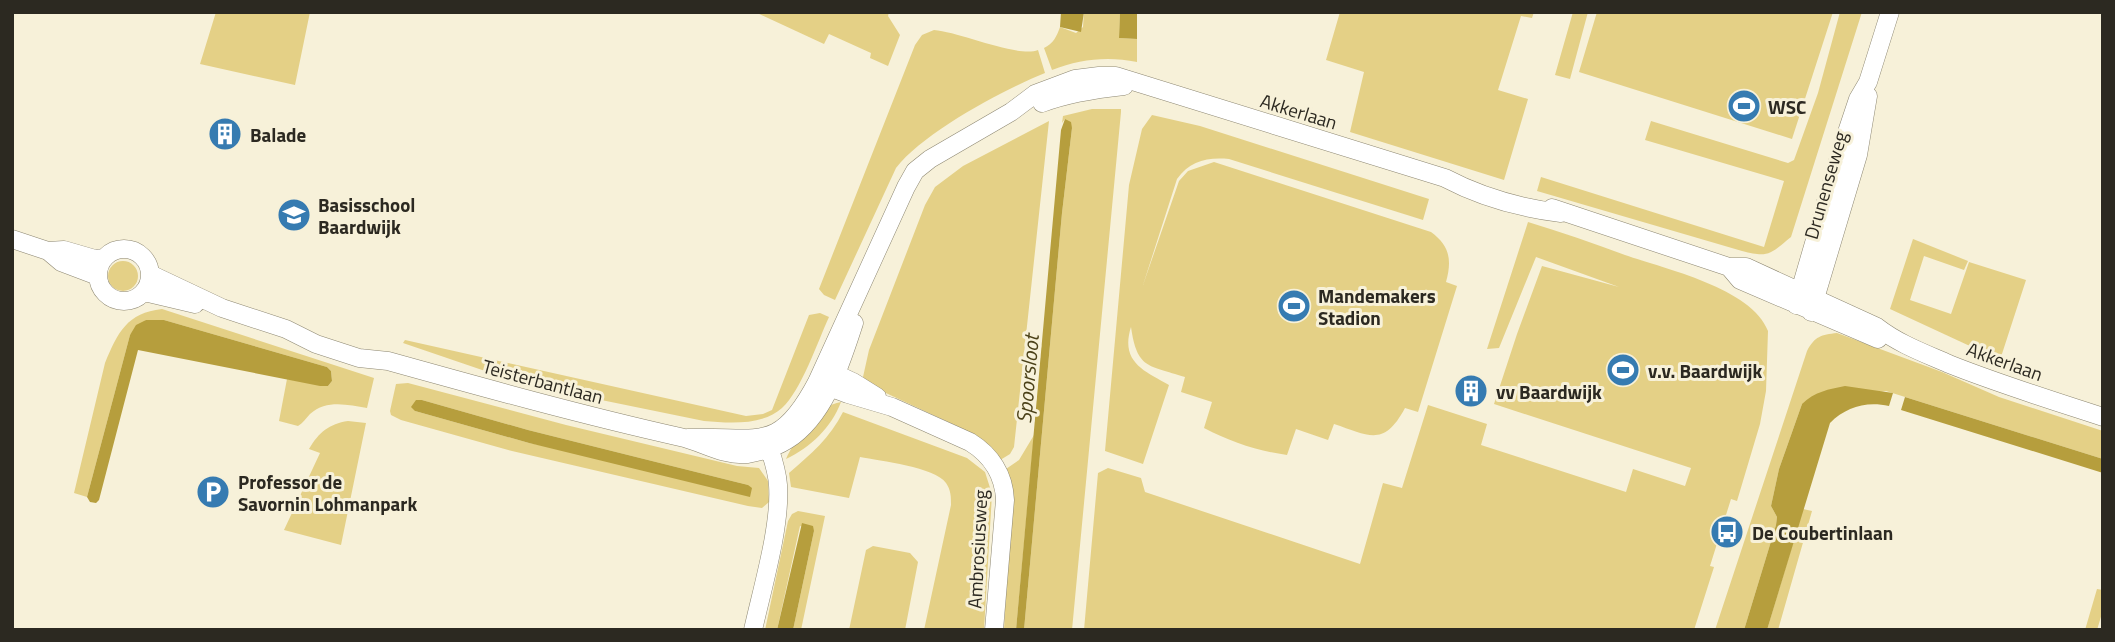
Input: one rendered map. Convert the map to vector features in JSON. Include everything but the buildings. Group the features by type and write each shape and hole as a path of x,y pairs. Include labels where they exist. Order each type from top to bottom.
{"street":[{"name":"Drunenseweg","path":"1805,301 1847,132 1858,99 1868,82 1890,12"},
{"name":"Akkerlaan","path":"826,378 855,320 859,295 915,171 930,159 1011,112 1060,96 1098,88 1141,84 1445,178 1469,191 1528,209 1561,213 1729,267 1746,267 1874,338 1895,340 1989,380 2103,417"},
{"path":"12,239 48,251 61,262 97,276"},
{"path":"48,251 64,250 95,259 104,258 118,249 131,250 142,256 150,274 149,284 144,292 131,301 114,299 102,290 97,276 104,258"},
{"name":"Teisterbantlaan","path":"150,274 222,308 286,329 319,333 362,348 388,361 581,414 688,438 768,442"},
{"name":"Teisterbantlaan","path":"144,292 222,308"},
{"path":"753,630 773,534 778,495 775,466 768,442 785,441 801,429 815,412 826,378"},
{"name":"Ambrosiusweg","path":"826,378 865,388 892,407 979,447 995,466 1001,478 1005,500 994,630"}],"shaded area":[{"path":"216,12 310,12 295,85 200,64"},
{"path":"755,12 889,12 888,16 900,35 888,66 870,58 871,53 829,34 824,44"},
{"path":"1061,12 1084,12 1081,32 1060,27"},
{"path":"1084,12 1120,12 1119,38 1137,39 1137,62 1094,60 1052,70 1044,48 1054,39 1060,27 1076,33 1083,27"},
{"path":"1120,12 1137,12 1137,39 1119,38"},
{"path":"1340,12 1534,12 1532,18 1521,16 1498,90 1528,99 1504,180 1350,132 1364,72 1326,60"},
{"path":"1573,12 1588,12 1570,79 1555,75"},
{"name":"WSC","path":"1597,12 1833,12 1792,139 1579,72"},
{"path":"1840,12 1862,12 1791,237 1773,251 1758,254 1742,251 1537,191 1541,177 1764,247 1784,181 1645,140 1651,121 1788,163 1794,160 1818,93"},
{"path":"934,30 1017,51 1038,50 1045,73 965,113 925,140 896,168 835,300 824,295 819,289 915,45 922,35"},
{"path":"1092,109 1121,109 1121,112 1072,630 1024,630 1072,128 1065,119 1062,123 1063,116"},
{"name":"Mandemakers Stadion","path":"1152,115 1200,126 1429,199 1423,220 1229,159 1213,159 1193,164 1177,179 1143,285 1179,181 1188,171 1214,162 1431,232 1448,254 1446,282 1457,286 1418,412 1405,408 1390,429 1375,435 1334,424 1328,440 1296,429 1287,455 1234,442 1204,428 1212,402 1181,392 1185,377 1153,367 1141,358 1131,327 1129,349 1136,364 1169,385 1143,464 1105,451 1129,185 1142,129"},
{"path":"1065,119 1071,122 1072,128 1024,630 1016,630 1061,130"},
{"path":"1049,121 1014,447 1010,454 997,462 989,448 976,435 873,387 863,377 869,350 925,205 935,187 963,166"},
{"path":"1528,222 1706,282 1745,303 1759,316 1768,331 1766,391 1760,424 1737,501 1731,499 1710,566 1714,567 1694,630 1084,630 1098,473 1108,468 1141,478 1145,492 1360,564 1383,483 1402,488 1428,405 1487,424 1481,445 1626,492 1633,469 1685,486 1691,468 1494,404 1542,266 1619,287 1536,257 1499,348 1487,349"},
{"path":"1913,239 1968,261 1964,270 1924,256 1910,300 1951,314 1969,262 2026,280 2000,360 1890,309"},
{"path":"123,261 134,265 138,276 134,287 123,291 112,287 108,276 112,265"},
{"path":"162,309 374,378 367,408 323,406 298,426 279,421 287,379 328,386 332,381 331,371 327,367 164,320 146,320 130,335 87,497 74,493 105,363 114,342 132,320 150,311"},
{"path":"820,313 829,317 796,390 774,414 745,422 704,421 523,384 403,343 405,340 746,416 772,410 809,315"},
{"path":"146,320 164,320 327,367 331,371 332,381 328,386 320,386 138,350 99,500 96,503 90,502 87,497 130,335 136,325"},
{"path":"1837,333 1942,372 1999,397 2103,431 2103,459 1886,391 1802,404 1779,469 1771,506 1777,517 1776,525 1744,630 1715,630 1807,351 1819,337"},
{"path":"408,383 566,425 737,466 759,468 768,481 769,502 762,508 748,506 512,451 401,420 391,415 390,411 396,384","holes":["422,400 528,430 748,485 529,443 415,411"]},
{"path":"1845,386 1893,393 1889,406 1872,404 1857,407 1830,423 1767,630 1744,630 1776,525 1777,517 1771,506 1779,469 1802,404 1817,394"},
{"path":"1905,397 2103,459 2103,473 1901,410"},
{"path":"416,400 748,485 752,488 750,497 529,443 415,411 411,407"},
{"path":"841,402 832,420 819,436 786,459 801,433 816,416 832,404"},
{"path":"843,412 967,458 985,472 992,494 984,630 924,630 951,505 949,488 940,477 906,466 860,457 849,498 791,487 789,473 826,438"},
{"path":"348,421 366,423 341,545 284,530 320,453 309,449 325,430"},
{"path":"1034,435 1016,630 1004,630 1011,489 1003,471 1019,460"},
{"path":"1803,509 1812,511 1778,630 1767,630"},
{"path":"798,511 825,516 801,630 793,630 814,531 800,526 777,630 765,630 788,521 792,514"},
{"path":"802,523 813,526 814,531 793,630 777,630"},
{"path":"873,546 910,553 918,562 905,630 849,630 866,550"},
{"path":"2097,589 2103,590 2103,610 2097,630 2085,630"}],"place":[{"name":"WSC","path":"1744,106"},
{"name":"Balade","path":"225,134"},
{"name":"Basisschool Baardwijk","path":"294,215"},
{"name":"Mandemakers Stadion","path":"1294,306"},
{"name":"v.v. Baardwijk","path":"1623,370"},
{"name":"vv Baardwijk","path":"1471,391"},
{"name":"Professor de Savornin Lohmanpark","path":"213,492"},
{"name":"De Coubertinlaan","path":"1727,532"}],"water label":[{"name":"Spoorsloot","path":"1027,379"}]}
